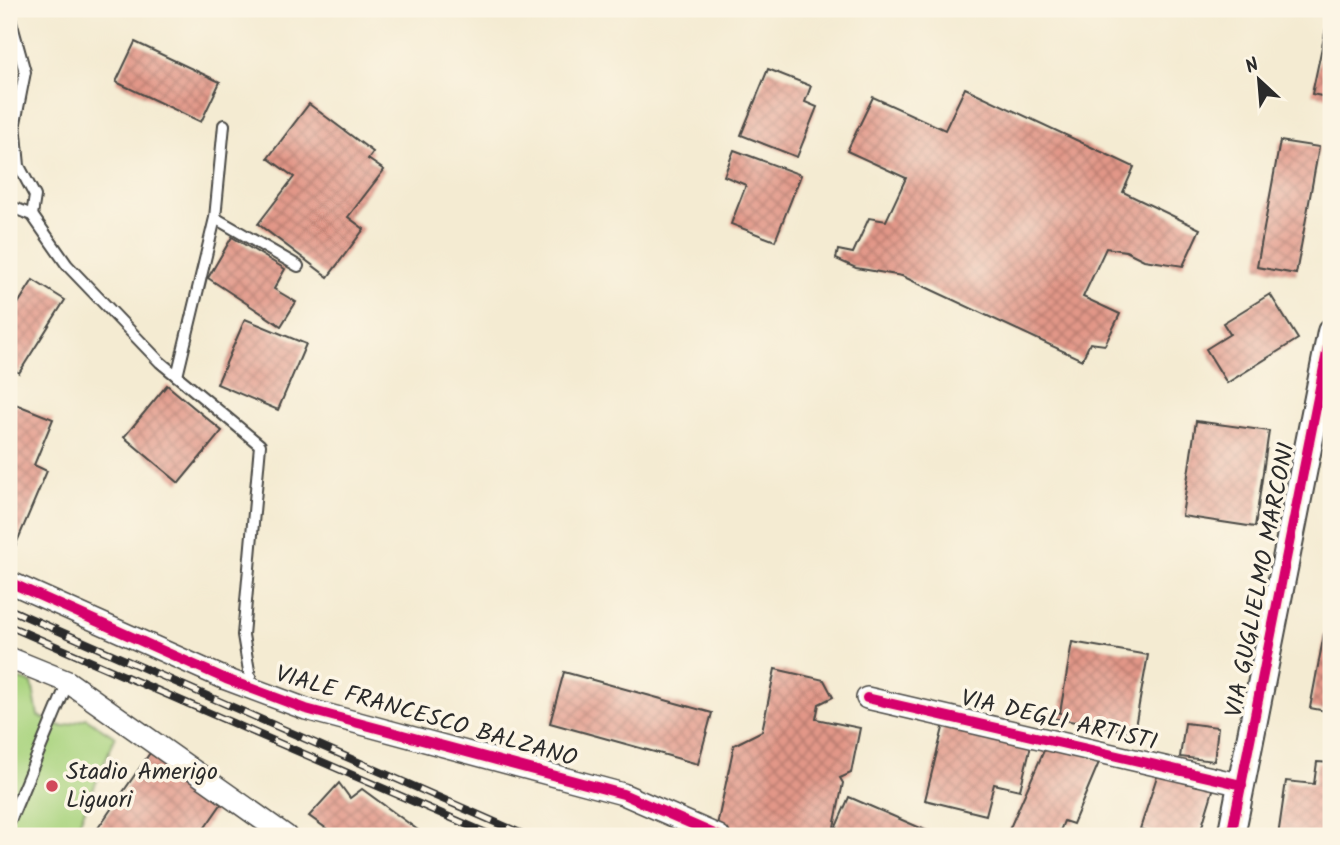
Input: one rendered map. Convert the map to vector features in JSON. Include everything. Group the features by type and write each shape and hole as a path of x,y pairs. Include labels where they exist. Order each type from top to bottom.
{"street":[{"name":"VIA GUGLIELMO MARCONI","path":"1231,836 1331,332"},
{"name":"VIALE FRANCESCO BALZANO","path":"9,582 252,689 306,709 623,793 719,836"},
{"path":"9,657 68,682 286,836"},
{"name":"VIA DEGLI ARTISTI","path":"867,698 1242,785"}],"lane":[{"path":"9,14 25,72 15,123 19,166 35,196 32,215"},
{"path":"177,376 215,218 224,125"},
{"path":"9,205 32,215 67,265 177,376 260,445 243,635 252,689"},
{"path":"215,218 298,266"},
{"path":"9,823 68,682"}],"green space":[{"name":"Stadio Amerigo Liguori","path":"9,677 32,683 38,716 63,727 86,718 115,737 74,836 9,836"}],"building":[{"path":"1331,9 1331,98 1312,94"},
{"path":"135,42 220,82 201,122 116,82"},
{"path":"768,69 811,86 805,102 817,107 797,157 741,135"},
{"path":"965,88 1134,167 1123,192 1200,229 1183,266 1144,260 1126,251 1106,248 1083,297 1120,314 1105,345 1090,343 1082,360 902,276 856,268 836,259 838,250 853,253 869,218 886,221 906,178 847,151 873,97 945,130"},
{"path":"309,104 373,152 368,159 384,170 348,217 364,229 328,277 258,224 294,177 268,158"},
{"path":"1280,141 1319,147 1296,274 1257,267"},
{"path":"734,150 801,175 775,241 731,224 746,185 724,176"},
{"path":"232,237 285,269 274,289 296,302 281,326 208,278"},
{"path":"33,280 65,300 19,373 9,366 9,318"},
{"path":"1270,294 1298,339 1227,383 1206,349 1230,334 1223,323"},
{"path":"245,319 306,344 278,410 217,384"},
{"path":"167,385 222,431 179,483 124,437"},
{"path":"10,402 53,419 34,465 47,471 14,549 9,546"},
{"path":"1196,421 1269,431 1255,527 1182,516"},
{"path":"1324,634 1331,635 1331,712 1310,708"},
{"path":"1072,642 1148,655 1134,732 1046,717 1047,710 1060,713"},
{"path":"775,669 824,680 833,697 819,704 816,719 860,728 851,773 840,778 843,783 833,832 823,836 715,835 734,745 762,731"},
{"path":"564,672 712,713 698,764 550,723"},
{"path":"947,712 1033,737 1020,790 994,784 986,815 925,800"},
{"path":"1185,723 1218,727 1214,761 1180,757"},
{"path":"1049,739 1100,760 1073,824 1064,821 1058,836 1023,836 1009,830"},
{"path":"150,753 222,803 199,836 98,836 102,830 98,828"},
{"path":"1317,762 1331,763 1331,836 1278,836 1286,781 1314,784"},
{"path":"1159,770 1214,787 1199,836 1163,836 1140,829"},
{"path":"339,783 350,798 362,789 426,836 337,836 309,816"},
{"path":"849,797 939,836 832,836"}],"railway":[{"path":"9,609 527,836"},
{"path":"9,626 493,836"}],"cycle path":[{"path":"1231,836 1331,332"},
{"path":"9,582 226,679 306,709 623,794 719,836"},
{"path":"867,698 1242,785"}],"place":[{"name":"Stadio Amerigo Liguori","path":"52,786"}]}
